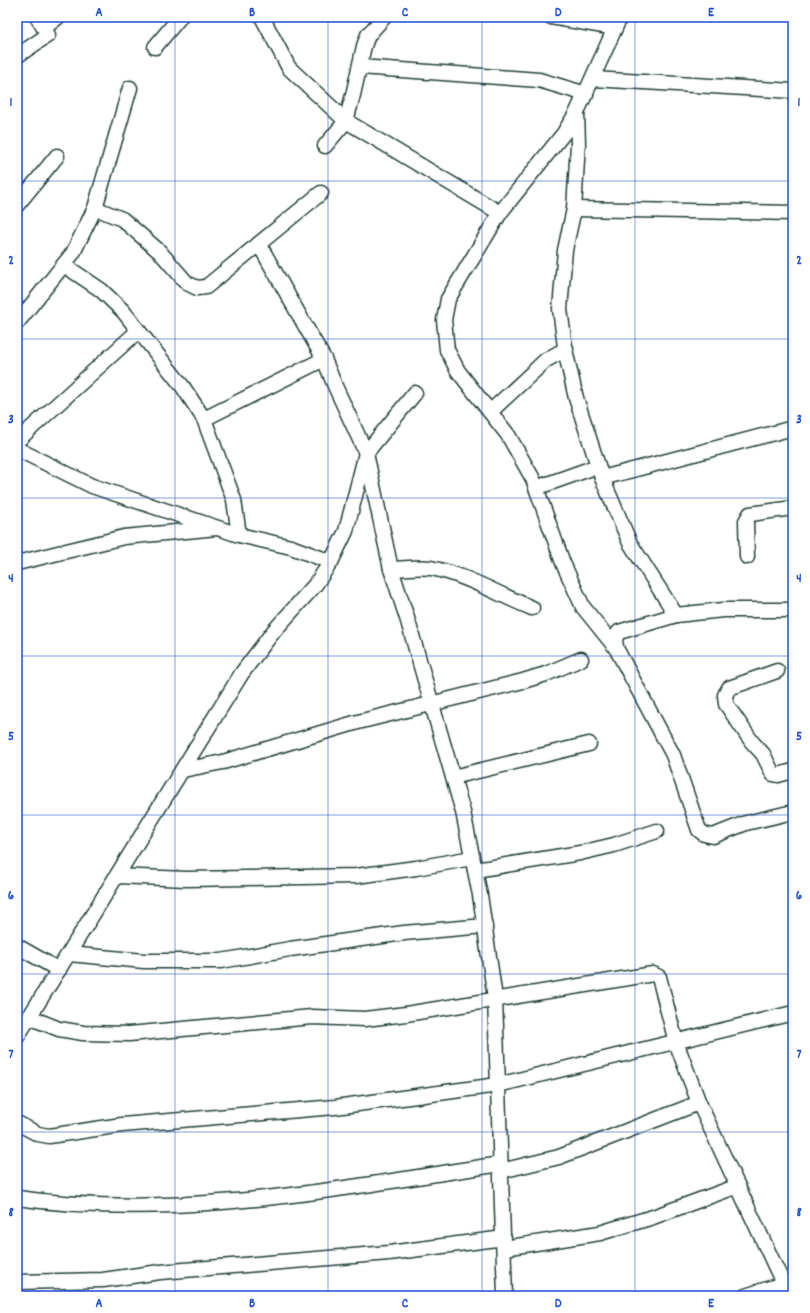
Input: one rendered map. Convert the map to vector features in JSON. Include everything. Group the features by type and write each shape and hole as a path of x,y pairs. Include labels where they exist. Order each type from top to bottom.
{"street":[{"path":"17,56 48,35 41,23 58,17"},
{"path":"155,47 180,17"},
{"path":"262,17 290,68 346,121 500,213"},
{"path":"325,146 346,121 368,35 384,17"},
{"path":"551,17 618,23 577,112 564,133 500,213 448,299 444,320 447,350 458,371 508,435 533,479 563,563 583,607 616,648 673,755 699,830 704,834 713,836 746,823 793,812"},
{"path":"360,67 539,80 586,94"},
{"path":"593,79 793,91"},
{"path":"17,323 73,252 95,208 130,88"},
{"path":"577,112 578,144 574,209 565,250 560,309 566,350 576,398 600,472 630,543 676,615"},
{"path":"17,205 57,156"},
{"path":"95,208 122,219 160,252 188,282 197,288 206,287 321,193"},
{"path":"574,209 793,213"},
{"path":"260,244 324,359 366,453 391,569 407,618 453,777 474,864 485,926 495,998 505,1296"},
{"path":"64,265 102,290 123,311 183,387 204,419 234,500 239,535"},
{"path":"17,441 138,331"},
{"path":"490,412 546,360 566,350"},
{"path":"204,419 324,359"},
{"path":"17,1036 242,673 273,632 315,586 331,562 346,531 366,453 416,393"},
{"path":"536,488 793,428"},
{"path":"17,449 92,486 239,535 291,547 331,562"},
{"path":"747,557 746,521 750,514 793,508"},
{"path":"17,563 124,538 221,528"},
{"path":"391,569 430,568 474,582 510,600 532,608"},
{"path":"616,648 615,638 619,632 676,615 723,610 793,610"},
{"path":"183,770 223,762 358,722 546,674 581,659"},
{"path":"777,671 729,688 725,695 726,704 752,742 763,754 773,774 778,775 793,771"},
{"path":"453,777 589,744"},
{"path":"117,876 186,879 356,876 416,868 474,864 580,853 614,845 657,831"},
{"path":"69,954 144,961 220,961 290,949 404,933 485,926"},
{"path":"17,946 59,970"},
{"path":"29,1017 59,1029 82,1032 129,1034 312,1016 365,1020 495,998 653,974 659,977 676,1042 699,1103 786,1290 745,1296"},
{"path":"17,1123 38,1134 49,1136 122,1125 335,1107 498,1085 793,1013"},
{"path":"17,1198 48,1202 169,1206 294,1194 501,1168 558,1157 699,1103"},
{"path":"17,1282 103,1280 160,1272 504,1243 600,1233 653,1217 738,1186"}]}
